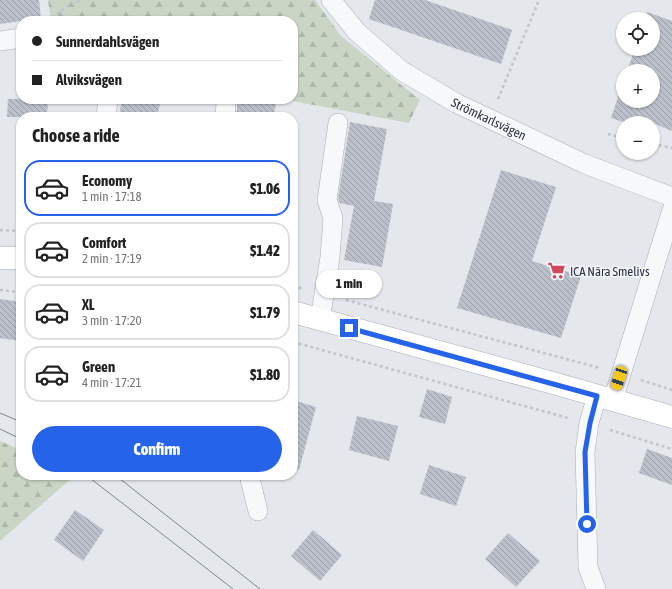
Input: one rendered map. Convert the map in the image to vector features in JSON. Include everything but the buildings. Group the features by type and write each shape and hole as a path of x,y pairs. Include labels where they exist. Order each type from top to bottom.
{"street":[{"name":"Strömkarlsvägen","path":"331,0 357,32 402,71 456,103 489,120 585,164 672,197"},
{"path":"0,41 16,39"},
{"path":"320,320 330,256 333,218 327,200 338,123"},
{"path":"596,589 588,567 585,452 590,423 621,374 672,210"},
{"path":"0,258 16,258"},
{"path":"298,313 605,398 672,418"},
{"path":"250,480 258,511"}],"path":[{"path":"54,16 69,5 82,0"},
{"path":"489,120 539,0"},
{"path":"608,134 616,136"},
{"path":"660,145 672,148"},
{"path":"0,230 16,232"},
{"path":"298,287 621,374 672,390"},
{"path":"0,290 16,292"},
{"path":"298,343 590,423 672,449"}],"green space":[{"path":"48,0 315,0 341,36 420,100 409,123 298,102 298,16 50,16"},
{"path":"0,441 16,448 16,480 70,480 0,541"}],"tram line":[{"path":"0,413 16,420"},
{"path":"0,429 16,437"},
{"path":"92,480 233,589"},
{"path":"121,480 260,589"}],"place":[{"name":"ICA Nära Smelivs","path":"557,271"}],"route":[{"path":"349,328 597,396 585,452 587,524"}]}
